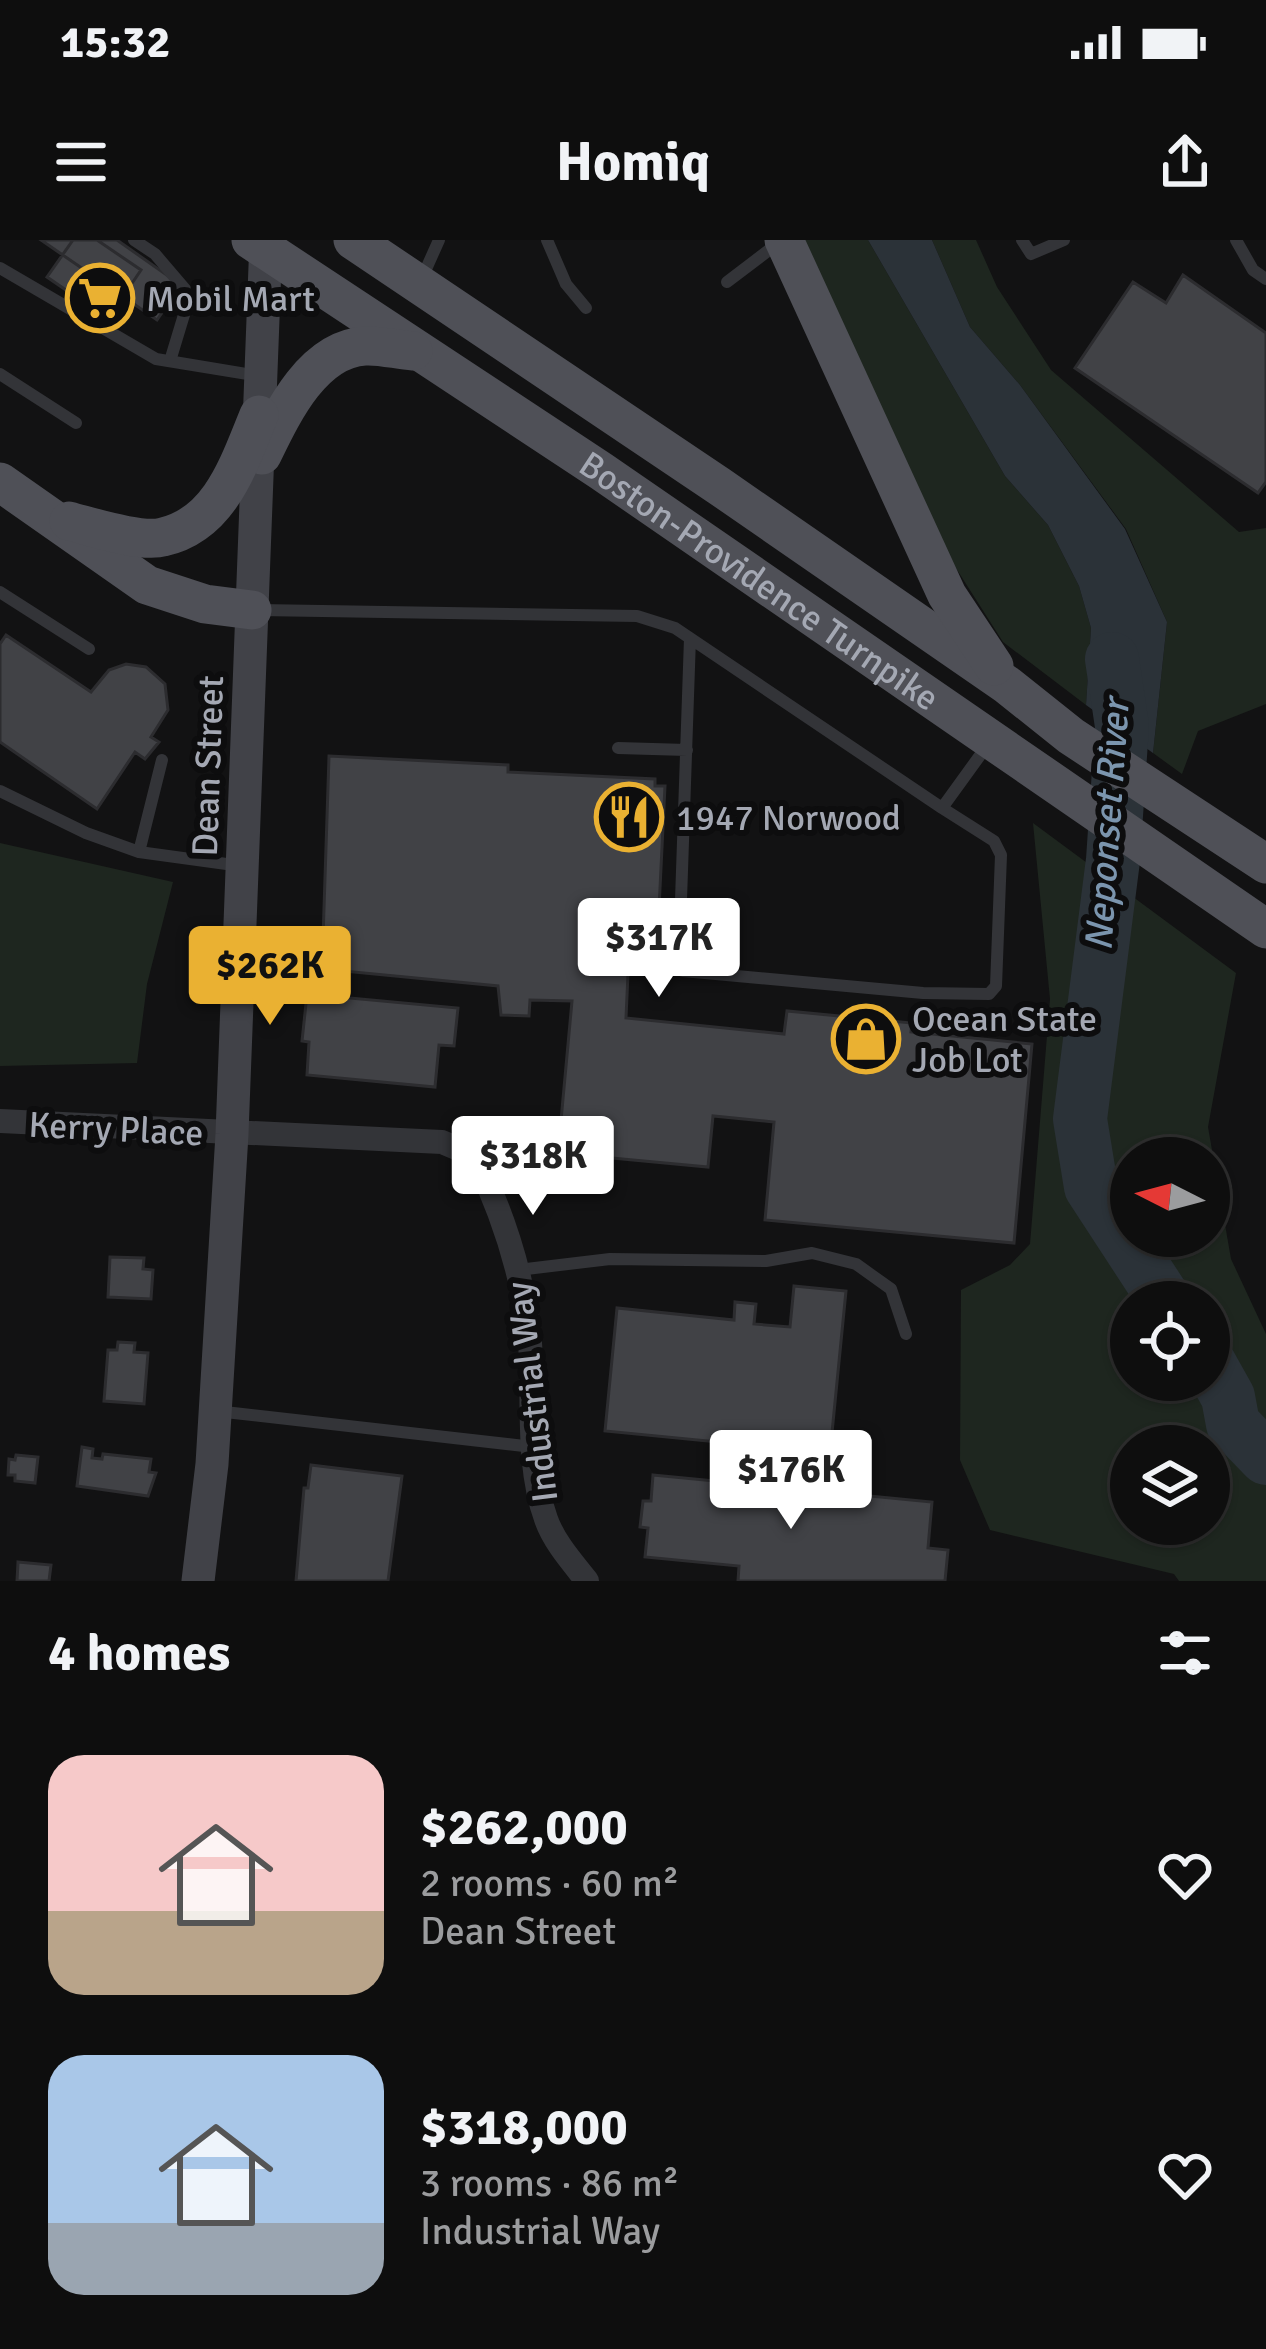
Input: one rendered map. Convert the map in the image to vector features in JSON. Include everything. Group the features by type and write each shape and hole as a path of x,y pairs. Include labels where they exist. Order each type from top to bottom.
{"main road":[{"name":"Boston-Providence Turnpike","path":"353,240 1007,685 1157,795 1266,865"},
{"path":"783,240 946,596 1007,685"},
{"name":"Boston-Providence Turnpike","path":"261,243 1266,929"},
{"name":"Dean Street","path":"198,1581 215,1411 232,1134 260,396 261,243"},
{"path":"257,465 284,409 329,360 362,346 420,352"},
{"path":"46,515 160,538 198,520 227,491 260,396"},
{"path":"0,482 147,585 205,604 252,610"}],"street":[{"name":"Kerry Place","path":"0,1120 232,1134"},
{"name":"Industrial Way","path":"232,1134 442,1142 475,1156 495,1198 517,1270 530,1341 533,1447 545,1518 587,1581"}],"lane":[{"path":"134,240 154,254 190,295 170,361"},
{"path":"419,284 439,240"},
{"path":"547,240 566,284 586,308"},
{"path":"727,282 783,240"},
{"path":"1022,240 1031,254 1064,240"},
{"path":"1236,240 1253,270 1266,279"},
{"path":"0,268 156,358 260,396"},
{"path":"0,374 76,423"},
{"path":"0,592 89,649"},
{"path":"252,610 638,616 675,628 690,638 941,808 994,841 1001,855 996,986 989,994 923,993 683,971 679,958 690,638"},
{"path":"941,808 990,741"},
{"path":"618,748 687,750"},
{"path":"139,852 162,760"},
{"path":"0,791 86,833 139,852 242,866"},
{"path":"517,1270 610,1259 766,1261 812,1253 856,1264 891,1289 906,1334"},
{"path":"215,1411 533,1447"}],"shaded area":[{"path":"798,240 868,240 1005,476 1048,525 1079,586 1091,628 1086,705 1003,642 947,554"},
{"path":"868,240 932,240 970,327 1020,385 1125,529 1167,622 1153,753 1086,705 1091,628 1079,586 1048,525 1005,476"},
{"path":"932,240 976,240 997,287 1051,370 1239,532 1266,528 1266,704 1198,731 1182,774 1153,753 1167,622 1126,529 1020,385 970,327"},
{"path":"1033,823 1236,973 1210,1137 1110,1137 1110,1257 1230,1257 1230,1253 1266,1334 1266,1581 1179,1581 1174,1574 990,1530 960,1460 961,1290 1010,1265 1030,1244 1050,999"},
{"path":"0,843 173,882 147,984 137,1063 0,1066"}],"building":[{"path":"41,240 117,240 181,285 157,320"},
{"name":"Mobil Mart","path":"73,240 97,240 141,270 108,319 47,277"},
{"path":"1183,275 1266,333 1266,482 1258,493 1075,368 1133,282 1166,303"},
{"path":"6,635 91,692 109,670 126,664 146,667 165,684 168,710 151,737 159,742 145,759 135,752 97,809 0,742 0,644"},
{"path":"329,756 508,765 508,772 655,779 655,786 665,786 659,909 631,908 626,1018 784,1034 787,1011 912,1023 911,1032 1032,1044 1014,1243 765,1220 774,1122 713,1116 708,1167 558,1153 572,1001 530,1000 529,1016 501,1015 498,986 322,969"},
{"path":"307,994 458,1008 454,1046 439,1045 435,1087 307,1075 309,1042 302,1041"},
{"path":"110,1257 144,1258 143,1269 153,1270 151,1299 108,1297"},
{"path":"794,1286 846,1291 830,1453 605,1431 617,1308 734,1320 735,1302 756,1304 754,1324 790,1327"},
{"path":"118,1342 135,1343 134,1352 148,1353 144,1404 104,1401 108,1350 117,1350"},
{"path":"82,1447 93,1449 92,1458 102,1459 103,1454 151,1459 149,1472 156,1473 148,1496 77,1486"},
{"path":"16,1455 38,1457 35,1483 15,1481 15,1475 8,1475 9,1459 15,1460"},
{"path":"311,1465 402,1476 388,1581 296,1581 304,1488 308,1488"},
{"path":"653,1475 932,1502 928,1548 948,1550 945,1581 738,1581 739,1566 645,1557 648,1528 640,1527 643,1501 651,1501"},
{"path":"18,1562 51,1565 49,1581 17,1581"}],"waterway":[{"name":"Neponset River","path":"1112,659 1122,726 1113,860 1080,1119 1091,1187 1152,1281"},
{"name":"Neponset River","path":"1229,1401 1233,1424 1266,1458"}],"place":[{"name":"Mobil Mart","path":"100,298"},
{"name":"1947 Norwood","path":"629,817"},
{"name":"Ocean State Job Lot","path":"866,1039"}]}
